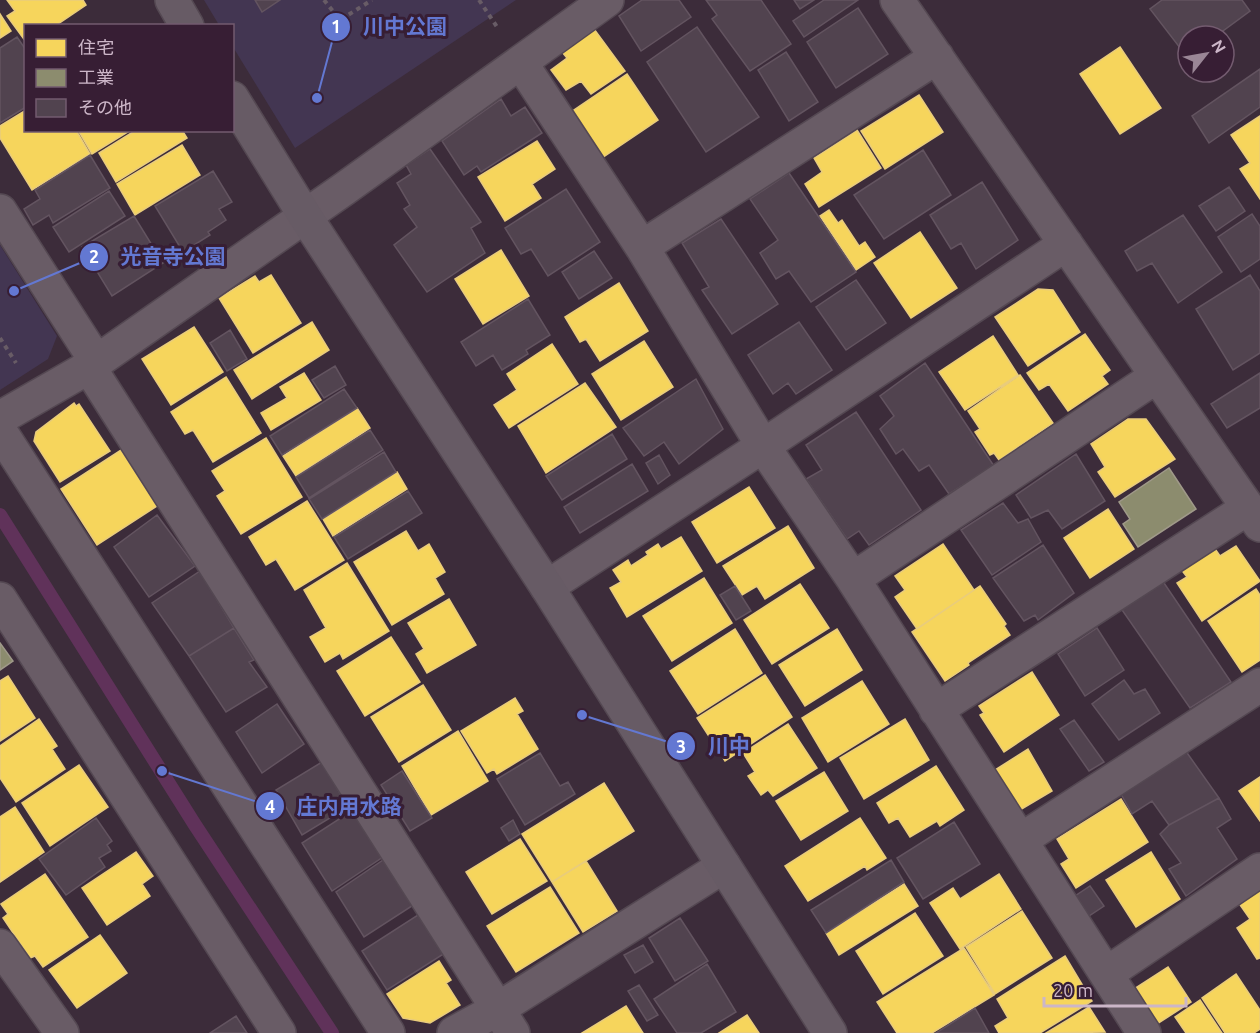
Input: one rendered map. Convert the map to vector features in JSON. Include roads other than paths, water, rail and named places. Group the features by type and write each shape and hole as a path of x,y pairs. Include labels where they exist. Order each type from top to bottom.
{"street":[{"path":"172,0 186,24"},
{"path":"0,418 93,364 607,0"},
{"path":"897,0 1254,516 936,710"},
{"path":"642,247 937,57"},
{"path":"521,63 642,247 763,446 852,579 1144,1033"},
{"path":"234,102 305,216 547,587 830,1033"},
{"path":"0,211 93,364 505,1021"},
{"path":"547,587 1066,244"},
{"path":"852,579 1157,376"},
{"path":"0,431 388,1033"},
{"path":"0,599 279,1033"},
{"path":"1021,840 1260,685"},
{"path":"453,1033 505,1021 724,866"},
{"path":"1106,974 1260,870"},
{"path":"0,946 62,1033"}],"waterway":[{"path":"0,515 195,825 332,1033"}],"place":[{"name":"川中公園","path":"317,98"},
{"name":"光音寺公園","path":"14,291"},
{"name":"川中","path":"582,715"},
{"name":"庄内用水路","path":"162,771"}]}
